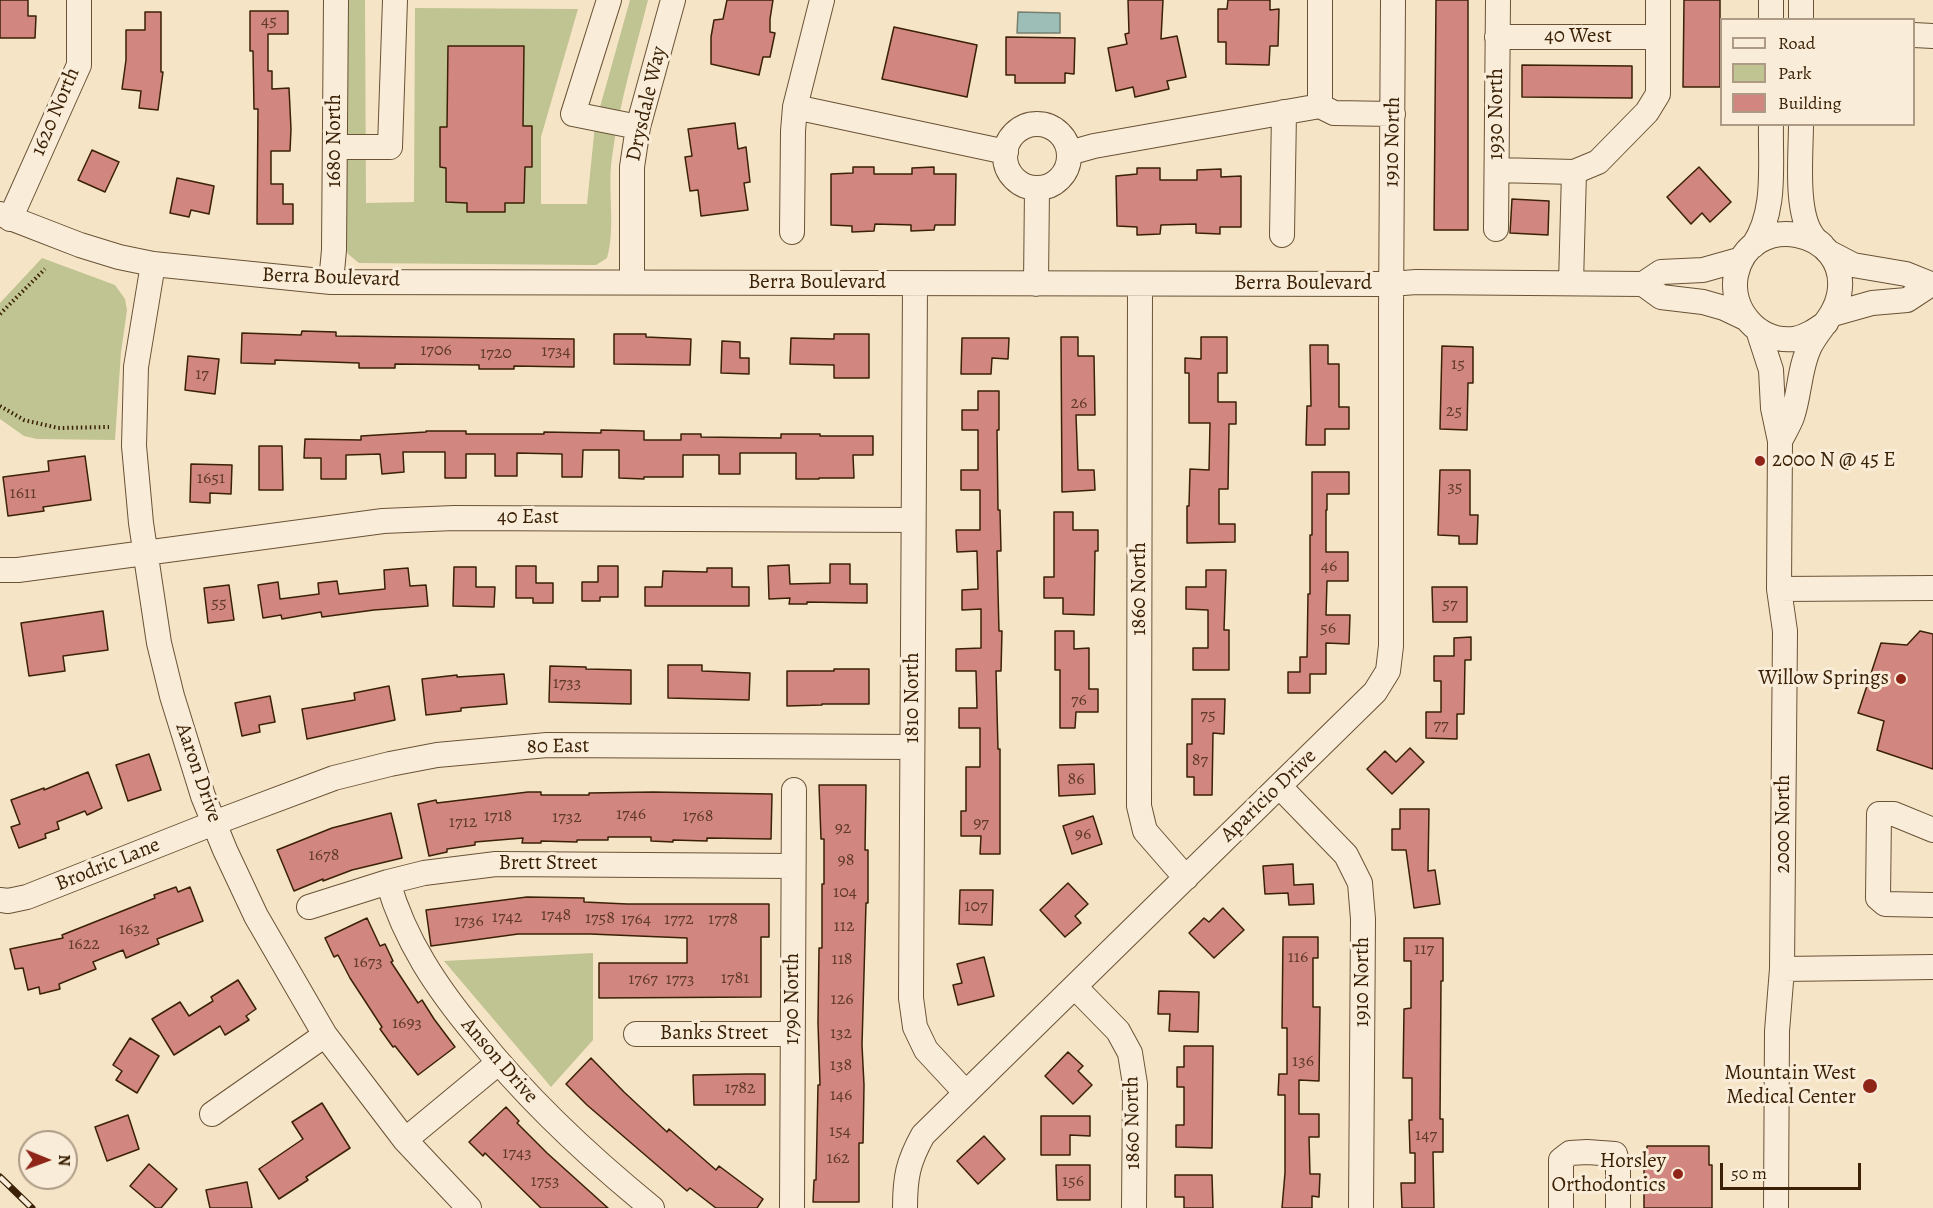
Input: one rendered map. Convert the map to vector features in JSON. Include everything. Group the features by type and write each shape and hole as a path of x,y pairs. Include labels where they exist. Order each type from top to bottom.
{"street":[{"name":"1620 North","path":"5,217 79,64 79,0"},
{"name":"1680 North","path":"331,282 334,250 336,0"},
{"path":"335,147 390,147 395,0"},
{"path":"609,0 573,114 638,127"},
{"name":"Drysdale Way","path":"632,282 632,167 638,127 673,0"},
{"path":"792,232 795,107 822,0"},
{"path":"1320,0 1320,106"},
{"name":"1910 North","path":"1391,284 1393,0"},
{"name":"1930 North","path":"1496,229 1498,0"},
{"path":"1497,170 1574,172 1598,162 1647,112 1658,94 1658,0"},
{"path":"1771,0 1771,18"},
{"path":"1801,0 1801,18"},
{"path":"1915,35 1933,36"},
{"name":"40 West","path":"1497,37 1658,37"},
{"path":"1069,153 1094,146 1320,106 1335,113 1393,114"},
{"path":"795,107 1005,152"},
{"path":"1282,234 1284,112"},
{"path":"1031,124 1044,124 1056,130 1065,140 1069,153 1067,166 1060,177 1050,185 1036,188 1024,185 1013,177 1006,165 1005,152 1010,139 1019,129 1031,124"},
{"path":"1771,126 1769,202 1763,226 1736,273 1735,289 1738,304 1752,324 1775,338 1793,339 1811,334 1829,318 1838,302 1840,289 1840,276 1835,264 1825,249 1811,235 1805,219 1801,202 1801,126"},
{"path":"1571,283 1574,172"},
{"path":"1036,188 1036,284"},
{"name":"Berra Boulevard","path":"5,217 119,257 153,264 331,282 1643,284 1661,272 1703,270 1748,252"},
{"path":"1748,252 1765,238 1795,233 1809,237 1853,265 1906,274 1931,285"},
{"name":"Aaron Drive","path":"153,264 136,367 134,446 145,553 159,643 172,696 203,796 256,916 325,1035 405,1140 469,1208"},
{"name":"1810 North","path":"915,284 911,998 915,1027 927,1050 966,1093"},
{"name":"1860 North","path":"1140,284 1139,806 1145,831 1186,878"},
{"name":"Aparicio Drive","path":"905,1208 910,1158 923,1135 1375,692 1388,671 1391,646 1391,284"},
{"name":"Berra Boulevard","path":"1643,284 1661,297 1703,302 1724,308 1752,324"},
{"path":"1829,318 1872,303 1907,300 1931,285"},
{"name":"2000 North","path":"1780,441 1792,415 1801,371 1810,346 1829,318"},
{"name":"2000 North","path":"1752,324 1771,370 1773,408 1780,441 1779,589 1785,631 1782,969 1777,1031 1776,1208"},
{"name":"40 East","path":"0,570 18,570 383,521 431,519 914,520"},
{"path":"1779,589 1933,588"},
{"name":"80 East","path":"214,823 334,778 437,755 547,745 912,747"},
{"name":"1910 North","path":"1279,786 1346,855 1360,883 1363,919 1362,1208"},
{"name":"1790 North","path":"792,1208 794,790"},
{"path":"1933,830 1894,814 1880,814 1878,898 1885,904 1933,905"},
{"name":"Brodric Lane","path":"0,900 9,901 27,897 214,823"},
{"name":"Brett Street","path":"309,907 424,873 496,864 793,866"},
{"name":"Anson Drive","path":"388,882 396,910 420,959 457,1012 498,1063 570,1138 652,1208"},
{"path":"1782,969 1933,967"},
{"name":"1860 North","path":"1075,987 1118,1031 1130,1053 1135,1084 1134,1208"},
{"name":"Banks Street","path":"636,1034 792,1034"},
{"path":"212,1114 325,1035"},
{"path":"405,1140 498,1063"},
{"path":"1561,1208 1561,1160 1570,1153 1587,1152 1615,1154 1618,1166 1618,1208"}],"path":[{"path":"0,314 45,269"},
{"path":"0,406 24,420 58,428 109,427"}],"green space":[{"path":"346,0 365,0 366,203 414,202 415,8 578,9 541,137 541,204 587,204 595,125 630,0 648,0 615,137 611,169 611,233 607,258 596,265 359,263 348,254 344,242","holes":["448,46 523,46 523,126 532,127 532,166 525,167 524,203 505,203 505,212 467,212 467,203 447,202 446,168 440,167 440,127 447,127"]},
{"path":"42,258 115,285 125,299 127,310 121,352 115,440 37,439 24,436 0,419 0,303"},
{"path":"593,953 593,1040 551,1087 444,961"}],"water":[{"path":"1018,12 1060,13 1060,33 1017,33"}],"building":[{"path":"0,0 28,0 28,16 36,16 35,38 0,38"},
{"path":"727,0 773,0 770,32 775,33 770,57 763,57 759,75 711,64 711,37 714,20 723,19"},
{"path":"1128,0 1163,0 1161,39 1177,36 1186,77 1167,81 1169,89 1135,97 1133,87 1116,91 1108,48 1127,44 1125,34 1129,33"},
{"path":"1228,0 1270,0 1270,10 1279,9 1278,46 1270,46 1269,65 1226,64 1226,42 1218,42 1218,9 1227,9"},
{"path":"1436,0 1468,0 1468,230 1434,230"},
{"path":"1684,0 1720,0 1720,87 1683,87"},
{"path":"250,11 288,11 288,34 268,34 268,71 272,71 272,89 289,88 290,151 271,151 271,184 283,184 283,204 293,204 293,224 257,224 258,109 254,109"},
{"path":"145,12 161,12 161,72 163,72 158,110 139,108 141,91 122,89 126,60 126,30 145,30"},
{"path":"894,27 977,45 967,97 882,79"},
{"path":"1006,37 1075,38 1074,74 1065,73 1065,83 1015,83 1015,75 1006,75"},
{"path":"448,46 524,46 523,126 532,126 532,167 525,167 524,203 505,203 505,212 467,212 467,203 446,202 446,168 440,167 440,127 447,127"},
{"path":"1522,65 1632,66 1632,98 1522,97"},
{"path":"735,123 738,149 746,147 750,182 744,183 748,210 701,216 698,190 690,191 685,157 692,156 688,129"},
{"path":"92,150 119,162 105,192 78,180"},
{"path":"853,167 874,167 874,174 912,174 912,168 934,167 934,174 956,174 955,225 935,225 934,230 911,231 911,225 875,224 874,231 852,232 852,226 831,225 831,174 853,173"},
{"path":"1699,167 1731,202 1710,222 1702,213 1691,224 1667,197"},
{"path":"1137,168 1160,168 1160,180 1197,180 1197,170 1221,169 1221,177 1241,176 1241,227 1220,227 1220,234 1196,233 1196,224 1161,225 1160,234 1137,235 1137,227 1117,226 1116,176 1137,174"},
{"path":"177,178 214,186 209,214 191,210 189,217 170,213"},
{"path":"1512,199 1549,201 1548,235 1510,233"},
{"path":"302,331 336,332 336,336 574,339 574,367 514,366 514,369 479,369 479,365 395,364 395,368 359,368 359,363 275,360 275,364 241,363 242,333 301,335"},
{"path":"614,334 646,334 646,337 691,339 690,365 614,364"},
{"path":"834,334 869,334 869,378 834,378 834,365 790,364 791,338 834,339"},
{"path":"1061,337 1078,337 1078,356 1094,356 1095,415 1076,415 1078,470 1094,470 1095,490 1062,492"},
{"path":"1201,337 1227,337 1227,373 1218,373 1218,402 1236,402 1236,424 1229,424 1228,489 1219,489 1219,524 1235,524 1235,542 1187,543 1190,469 1209,470 1210,423 1189,423 1189,373 1185,373 1185,358 1201,359"},
{"path":"962,338 1009,338 1008,359 992,358 991,374 961,374"},
{"path":"722,341 740,342 740,358 749,358 749,374 721,373"},
{"path":"1310,345 1328,345 1328,364 1339,364 1339,407 1349,407 1349,429 1325,429 1325,445 1306,445 1307,406 1311,406"},
{"path":"1442,346 1473,347 1473,383 1468,383 1467,430 1440,429"},
{"path":"188,356 219,359 215,394 185,390"},
{"path":"978,391 999,391 998,510 1000,510 1001,551 997,551 999,631 1002,631 1001,671 996,671 998,749 1000,749 1000,854 980,854 981,836 961,836 961,811 966,811 966,767 980,767 980,728 959,728 959,708 977,708 976,671 956,671 956,649 981,648 981,609 962,610 962,590 978,589 977,551 957,552 956,530 980,530 980,490 961,490 961,470 978,470 978,430 962,430 962,410 978,410"},
{"path":"601,430 644,431 644,440 681,440 681,434 701,434 701,437 781,438 781,434 873,436 873,455 853,455 854,478 819,479 796,479 796,453 740,453 740,474 719,474 719,455 683,455 683,477 644,477 644,479 619,478 619,450 583,450 582,477 562,477 562,454 517,453 517,476 495,476 495,454 466,454 466,478 445,478 445,452 403,452 404,472 382,474 380,454 346,455 346,479 321,479 321,458 304,458 305,439 361,440 361,436 426,431 466,431 466,434 544,434 544,432 601,433"},
{"path":"259,446 282,446 283,490 259,490"},
{"path":"85,456 91,500 43,507 44,511 8,516 3,477 49,471 48,461"},
{"path":"191,464 232,465 231,494 210,493 210,503 190,502"},
{"path":"1440,470 1470,470 1470,515 1478,515 1477,544 1459,544 1459,536 1438,535"},
{"path":"1312,472 1349,472 1349,494 1327,494 1326,552 1348,552 1348,581 1327,581 1326,615 1350,615 1349,644 1326,643 1326,674 1310,674 1310,693 1288,693 1288,672 1300,672 1300,657 1307,657"},
{"path":"1054,512 1073,512 1073,530 1098,530 1098,551 1095,551 1094,615 1063,614 1063,598 1044,598 1044,577 1054,577"},
{"path":"830,564 850,564 850,584 867,584 867,603 789,604 790,598 769,599 768,566 789,565 790,584 830,583"},
{"path":"516,566 536,566 536,583 553,583 553,603 533,603 533,598 516,598"},
{"path":"598,566 618,566 618,597 600,597 600,601 582,601 582,582 598,582"},
{"path":"454,567 476,567 476,587 495,587 494,607 453,606"},
{"path":"408,568 410,586 426,585 428,606 322,617 321,612 282,619 281,615 263,618 258,585 278,582 280,599 319,594 318,583 337,581 339,594 385,589 384,570"},
{"path":"707,568 732,568 732,587 749,587 749,606 645,606 645,587 662,587 663,571 707,572"},
{"path":"1206,570 1226,570 1224,630 1229,630 1229,670 1193,670 1193,648 1208,648 1208,610 1186,609 1186,587 1206,587"},
{"path":"229,585 234,620 208,623 204,588"},
{"path":"1432,587 1467,587 1467,622 1433,622"},
{"path":"103,611 108,650 63,656 65,671 29,676 21,623"},
{"path":"1055,631 1074,631 1074,649 1089,648 1089,689 1098,689 1098,712 1076,712 1075,728 1060,728 1060,670 1055,670"},
{"name":"Willow Springs","path":"1920,631 1933,634 1933,769 1877,750 1884,721 1858,713 1881,643 1907,645"},
{"path":"1471,637 1471,660 1465,660 1464,714 1457,714 1457,739 1426,738 1426,712 1441,712 1441,681 1434,681 1434,656 1454,656 1454,638"},
{"path":"668,665 702,665 702,671 750,673 749,700 668,698"},
{"path":"550,666 631,670 631,704 549,702"},
{"path":"834,669 869,669 869,704 787,706 787,671 834,671"},
{"path":"504,674 507,704 461,708 461,711 426,715 422,679 457,675 457,677"},
{"path":"389,686 395,720 307,739 302,709 355,700 354,693"},
{"path":"270,696 275,722 259,725 260,732 242,736 235,703"},
{"path":"1192,699 1225,699 1224,734 1213,733 1212,795 1194,795 1194,777 1187,777 1187,744 1192,744"},
{"path":"1410,748 1424,762 1392,794 1367,769 1385,751 1396,762"},
{"path":"149,754 161,790 128,801 116,765"},
{"path":"1094,764 1095,794 1059,796 1058,765"},
{"path":"88,772 102,808 87,815 85,811 57,822 59,829 45,834 46,838 19,848 11,827 20,824 11,800 44,788 44,790"},
{"path":"819,785 866,785 865,850 868,850 868,903 866,903 862,1045 863,1143 859,1143 859,1202 813,1202 814,1180 816,1180 818,1085 820,1085 819,948 822,948 822,884 824,884 824,839 821,839"},
{"path":"541,792 541,795 653,792 772,794 771,839 707,838 707,841 673,840 673,842 651,841 651,837 608,837 608,840 522,843 523,838 475,842 475,845 447,849 447,852 429,856 418,804 436,800 437,803"},
{"path":"1400,809 1429,809 1428,871 1435,870 1440,904 1414,908 1406,850 1392,850 1392,829 1400,829"},
{"path":"391,813 402,858 352,870 294,891 277,850 332,828"},
{"path":"1093,816 1102,844 1072,854 1063,826"},
{"path":"1293,864 1294,885 1313,884 1314,904 1289,905 1288,893 1265,894 1263,866"},
{"path":"1068,883 1088,904 1075,916 1081,923 1065,937 1040,910"},
{"path":"176,887 178,892 190,887 203,921 157,939 159,944 126,958 123,950 93,962 96,969 59,984 60,989 40,994 39,987 28,990 23,968 15,969 10,949 63,938 62,935 155,898 154,895"},
{"path":"960,890 993,890 992,925 959,924"},
{"path":"527,897 584,898 584,902 627,904 769,904 769,937 761,937 761,997 599,998 599,963 687,963 687,938 518,934 431,946 426,910"},
{"path":"1223,908 1244,930 1214,958 1189,933 1204,918 1209,922"},
{"path":"367,918 380,946 385,944 393,961 391,962 418,1003 422,1000 455,1047 418,1075 380,1029 382,1027 338,955 334,957 325,938"},
{"path":"1283,937 1318,937 1318,958 1313,958 1313,1007 1320,1007 1319,1081 1299,1080 1299,1114 1319,1114 1319,1137 1309,1137 1310,1174 1320,1174 1319,1197 1312,1196 1312,1208 1282,1208 1285,1173 1285,1095 1278,1095 1279,1074 1287,1074 1287,1028 1282,1028"},
{"path":"1404,938 1443,938 1440,1119 1443,1119 1443,1152 1433,1152 1434,1208 1402,1208 1401,1183 1415,1183 1415,1153 1410,1153 1409,1120 1412,1120 1412,1078 1403,1078 1404,1009 1411,1008 1411,961 1404,961"},
{"path":"984,957 994,996 958,1005 953,985 962,983 957,964"},
{"path":"238,980 256,1009 246,1016 249,1020 225,1035 220,1026 174,1055 152,1019 180,1002 189,1016 213,1001 211,997"},
{"path":"1159,991 1199,992 1198,1032 1169,1031 1170,1014 1158,1014"},
{"path":"130,1038 159,1056 137,1093 116,1080 122,1071 113,1065"},
{"path":"1184,1046 1213,1046 1212,1148 1176,1147 1176,1125 1184,1125 1184,1087 1177,1087 1177,1067 1184,1067"},
{"path":"1068,1052 1083,1066 1078,1071 1092,1085 1073,1104 1045,1076"},
{"path":"591,1058 667,1132 669,1129 716,1170 719,1166 763,1199 757,1208 716,1208 690,1188 687,1191 587,1105 566,1084"},
{"path":"765,1074 765,1105 694,1105 693,1075"},
{"path":"322,1103 350,1148 306,1177 308,1180 279,1199 259,1169 303,1139 292,1122"},
{"path":"506,1107 519,1121 517,1123 547,1153 608,1208 541,1208 485,1153 483,1156 469,1142"},
{"path":"128,1115 139,1149 107,1161 95,1127"},
{"path":"1041,1116 1090,1116 1090,1136 1070,1135 1070,1155 1041,1155"},
{"path":"984,1136 1005,1159 978,1184 957,1161"},
{"name":"Horsley Orthodontics","path":"1647,1146 1709,1146 1709,1165 1712,1165 1712,1208 1644,1208 1644,1165 1647,1165"},
{"path":"149,1164 177,1189 161,1208 156,1208 130,1186"},
{"path":"1056,1165 1090,1165 1090,1200 1057,1200"},
{"path":"1175,1175 1212,1175 1213,1208 1184,1208 1184,1197 1175,1197"},
{"path":"247,1182 252,1208 210,1208 206,1190"}],"railway":[{"path":"0,1177 32,1208"}],"place":[{"name":"2000 N @ 45 E","path":"1760,461"},
{"name":"Willow Springs","path":"1901,679"},
{"name":"Mountain West Medical Center","path":"1870,1086"},
{"name":"Horsley Orthodontics","path":"1678,1174"}]}
